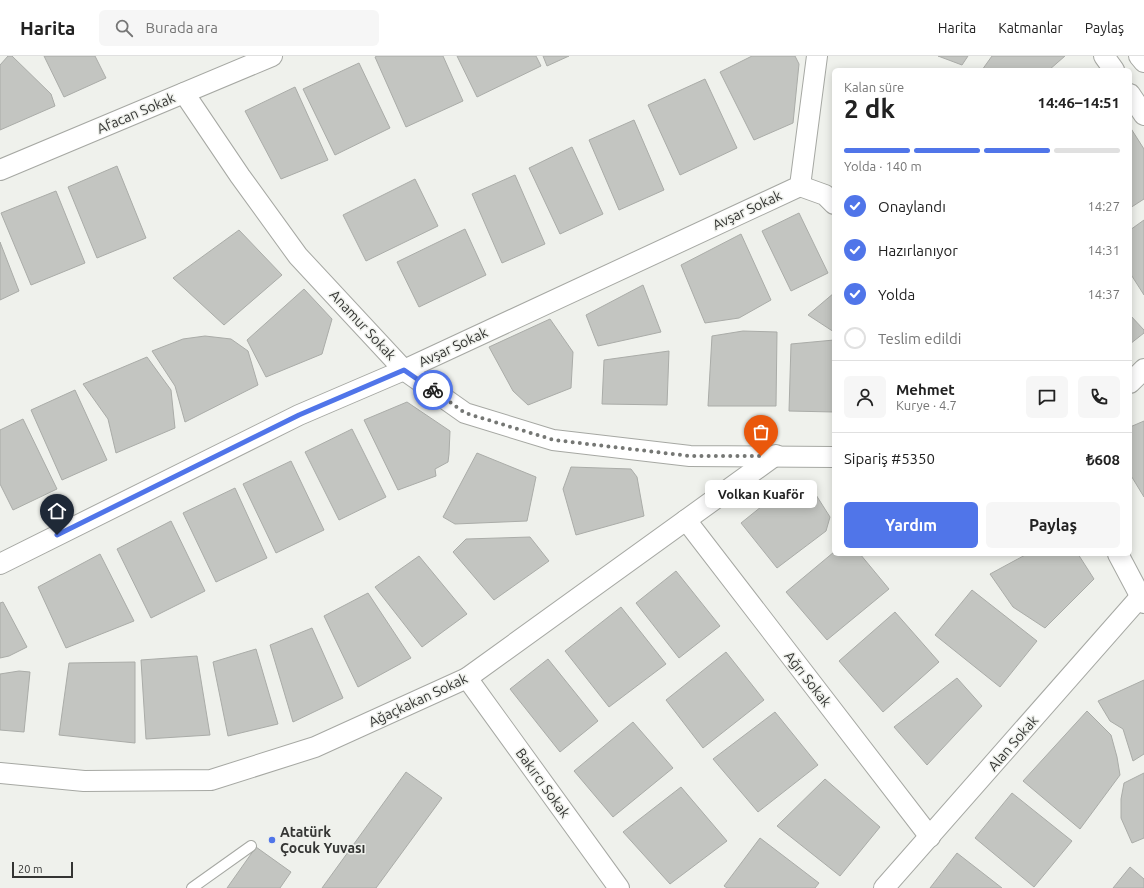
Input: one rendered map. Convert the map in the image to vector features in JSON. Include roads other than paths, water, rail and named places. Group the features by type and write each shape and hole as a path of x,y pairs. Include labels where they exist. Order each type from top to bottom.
{"street":[{"name":"Afacan Sokak","path":"0,170 272,56"},
{"name":"Avşar Sokak","path":"800,186 817,56"},
{"path":"1104,56 1113,68"},
{"path":"1139,56 1144,62"},
{"name":"Anamur Sokak","path":"184,93 240,176 298,256 404,370 465,413 554,440 690,456 776,455 832,457"},
{"path":"1132,97 1144,115"},
{"name":"Avşar Sokak","path":"0,564 299,415 404,370 800,186 825,195 832,202"},
{"path":"1132,381 1144,369"},
{"name":"Ağaçkakan Sokak","path":"0,772 84,782 211,780 315,747 467,678 776,455"},
{"name":"Ağrı Sokak","path":"686,520 930,837"},
{"path":"1119,556 1142,600"},
{"name":"Alan Sokak","path":"884,888 1142,600"},
{"name":"Bakırcı Sokak","path":"467,678 620,888"}],"lane":[{"path":"192,888 251,846"}],"place":[{"name":"Volkan Kuaför","path":"761,456"},
{"name":"Atatürk Çocuk Yuvası","path":"272,840"}]}
